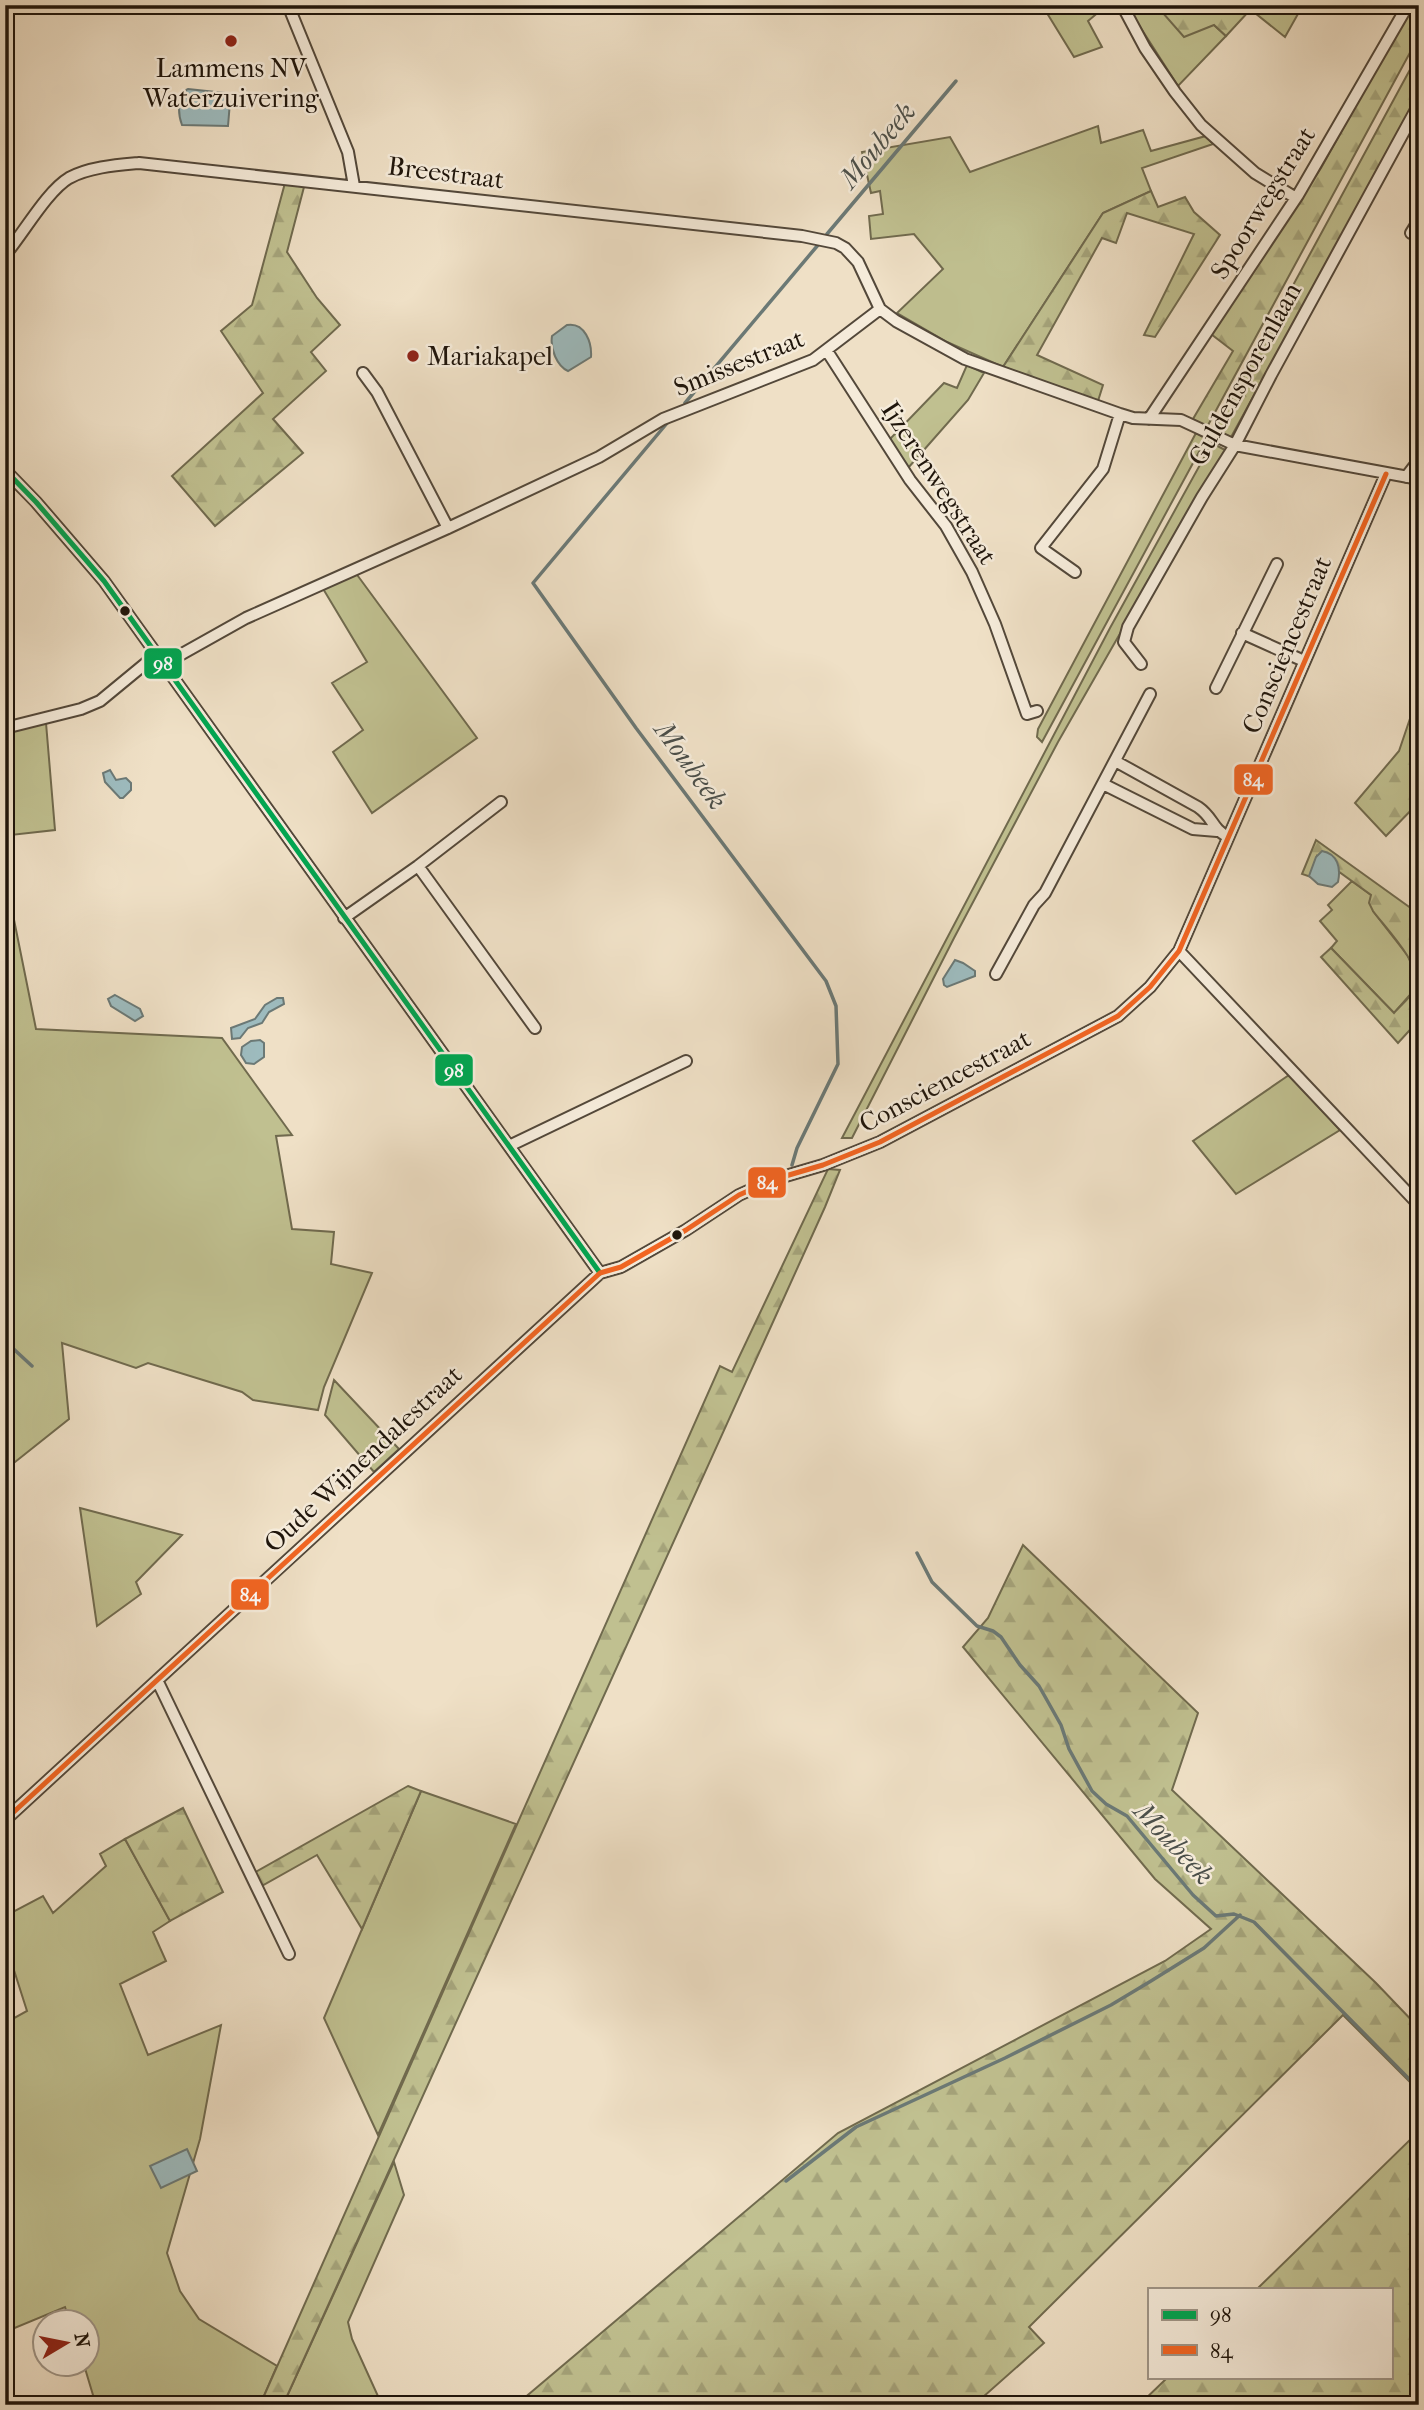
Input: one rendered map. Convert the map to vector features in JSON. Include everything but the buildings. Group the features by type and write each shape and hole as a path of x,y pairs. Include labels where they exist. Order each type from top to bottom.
{"street":[{"path":"288,5 348,152 355,186"},
{"path":"1122,5 1145,48 1201,125 1255,173 1296,198"},
{"name":"Spoorwegstraat","path":"1149,419 1296,198 1408,5"},
{"name":"Guldensporenlaan","path":"1141,664 1124,642 1129,627 1419,104"},
{"name":"Breestraat","path":"5,255 61,184 80,173 97,169 157,163 802,236 836,243 845,248 858,262 880,309"},
{"path":"1411,233 1419,220"},
{"path":"880,309 896,321 965,359 1120,414 1149,419 1181,420 1232,444 1419,480"},
{"name":"Smissestraat","path":"5,728 81,709 100,701 161,659 246,618 599,457 663,419 790,369 827,351 880,309"},
{"name":"Ijzerenwegstraat","path":"827,351 910,480 946,526 985,598 1027,714 1037,711"},
{"path":"363,373 377,392 448,528"},
{"path":"1075,572 1041,548 1102,469 1120,414"},
{"path":"1406,477 1419,460"},
{"path":"5,470 104,581 600,1273"},
{"name":"Consciencestraat","path":"600,1273 621,1267 686,1230 739,1195 772,1180 823,1165 880,1142 1118,1016 1150,987 1179,951 1386,474"},
{"path":"1216,688 1277,564"},
{"path":"1242,633 1304,662"},
{"path":"996,974 1034,905 1045,893 1150,694"},
{"path":"1115,761 1198,807 1209,815 1217,831"},
{"path":"1103,784 1193,829 1217,831 1228,837"},
{"path":"344,918 418,866 501,802"},
{"path":"418,866 535,1027"},
{"path":"1179,951 1419,1205"},
{"path":"509,1146 686,1061"},
{"name":"Oude Wijnendalestraat","path":"5,1820 600,1273"},
{"path":"157,1679 289,1954"}],"green space":[{"path":"1042,5 1107,5 1088,21 1102,47 1074,57"},
{"path":"1126,5 1167,5 1162,12 1214,25 1226,36 1178,86"},
{"path":"1167,5 1245,5 1250,10 1226,36 1214,25 1184,37 1162,12"},
{"path":"1245,5 1303,5 1285,37"},
{"path":"1412,5 1419,5 1419,36 1207,427 1193,419 1233,351 1211,334 1321,168"},
{"path":"1419,53 1419,95 1230,439 1214,431"},
{"path":"1098,126 1101,143 1143,130 1151,151 1206,136 1213,144 1142,168 1151,191 1103,213 1003,367 947,342 897,313 943,269 914,234 871,239 869,216 883,214 880,191 871,193 862,152 950,137 970,172"},
{"path":"285,183 304,187 287,252 317,298 340,325 311,352 326,371 273,419 303,453 215,526 172,476 263,393 221,331 252,305"},
{"path":"1151,191 1158,207 1185,197 1194,212 1220,235 1155,337 1144,335 1194,234 1127,213 1116,243 1102,238 1037,355 1103,385 1098,401 1003,367 1103,213"},
{"path":"967,365 984,373 968,400 908,468 889,440 944,383 957,388"},
{"path":"1196,433 1206,439 1042,742 1037,737 1038,729"},
{"path":"1212,443 1225,450 1058,742 852,1138 842,1138 1110,628"},
{"path":"355,572 477,738 372,813 333,752 363,730 332,683 367,662 322,587"},
{"path":"1419,692 1419,802 1386,836 1355,803 1399,751"},
{"path":"46,723 55,830 11,835 5,798 5,732"},
{"path":"1316,840 1419,914 1419,1020 1398,1043 1321,957 1331,948 1394,1013 1416,987 1414,969 1402,947 1373,911 1369,903 1371,895 1317,856 1311,877 1302,874"},
{"path":"5,875 36,1029 222,1038 292,1135 276,1136 292,1229 334,1232 331,1264 372,1273 324,1387 318,1410 253,1400 242,1392 148,1363 136,1368 62,1343 69,1419 5,1470"},
{"path":"1352,881 1371,895 1373,911 1408,956 1417,979 1416,988 1394,1013 1331,948 1337,941 1320,921 1332,910 1328,905"},
{"path":"1289,1075 1340,1130 1236,1194 1193,1141"},
{"path":"828,1169 840,1170 825,1207 283,2405 260,2405 720,1366 732,1372"},
{"path":"334,1380 399,1449 374,1472 325,1415"},
{"path":"80,1508 182,1535 136,1582 141,1594 97,1626"},
{"path":"1023,1545 1198,1713 1172,1790 1376,1983 1419,2028 1419,2091 1343,2015 1029,2327 1044,2343 974,2405 516,2405 838,2133 1165,1961 1211,1929 1155,1879 963,1647 988,1618"},
{"path":"408,1786 421,1791 362,1929 317,1855 258,1888 252,1874"},
{"path":"421,1791 516,1824 378,2135 324,2018"},
{"path":"183,1808 223,1892 170,1921 125,1839"},
{"path":"125,1839 170,1921 153,1932 166,1961 120,1984 148,2055 221,2025 200,2139 167,2253 180,2291 199,2319 277,2366 260,2405 96,2405 88,2378 102,2378 102,2308 32,2308 32,2321 5,2332 5,2023 27,2011 5,1942 5,1916 43,1896 53,1913 106,1866 100,1854"},
{"path":"1419,2131 1419,2405 1139,2405 1167,2378 1392,2378 1392,2288 1258,2288"},
{"path":"394,2162 404,2195 348,2322 352,2339 382,2405 283,2405"}],"water":[{"path":"188,89 225,93 230,102 228,126 182,125 180,100 182,92"},
{"path":"567,325 583,330 591,351 591,357 568,371 558,361 552,341 552,336"},
{"path":"110,770 116,780 126,778 131,783 131,790 123,798 105,782 103,773"},
{"path":"1322,851 1335,858 1338,867 1338,882 1332,887 1318,884 1309,876 1316,857"},
{"path":"955,960 975,971 975,976 947,987 943,979"},
{"path":"115,995 140,1009 143,1016 135,1021 111,1006 108,999"},
{"path":"277,998 283,998 284,1004 269,1012 262,1023 248,1028 240,1038 232,1039 231,1028 255,1019 265,1005"},
{"path":"260,1040 264,1043 264,1057 254,1064 246,1063 241,1055 242,1047 251,1041"},
{"path":"187,2149 197,2171 161,2188 150,2166"}],"waterway":[{"name":"Moubeek","path":"827,234 956,81"},
{"name":"Moubeek","path":"685,403 818,245"},
{"name":"Moubeek","path":"668,422 533,583 636,728 826,981 836,1006 838,1064 797,1148 792,1165"},
{"path":"5,1341 32,1366"},
{"name":"Moubeek","path":"917,1553 932,1582 977,1626 993,1631 1001,1637 1020,1665 1039,1686 1092,1791 1106,1804 1127,1816 1193,1895 1216,1916 1234,1914 1254,1922 1419,2089"},
{"path":"786,2181 856,2127 1111,2005 1204,1948 1240,1915"}],"transit line":[{"name":"98","path":"5,470 104,581 600,1273"},
{"name":"84","path":"5,1820 600,1273 621,1267 686,1230 739,1195 772,1180 823,1165 880,1142 1118,1016 1150,987 1179,951 1386,474"}],"place":[{"name":"Lammens NV Waterzuivering","path":"231,41"},
{"name":"Mariakapel","path":"413,356"}]}
